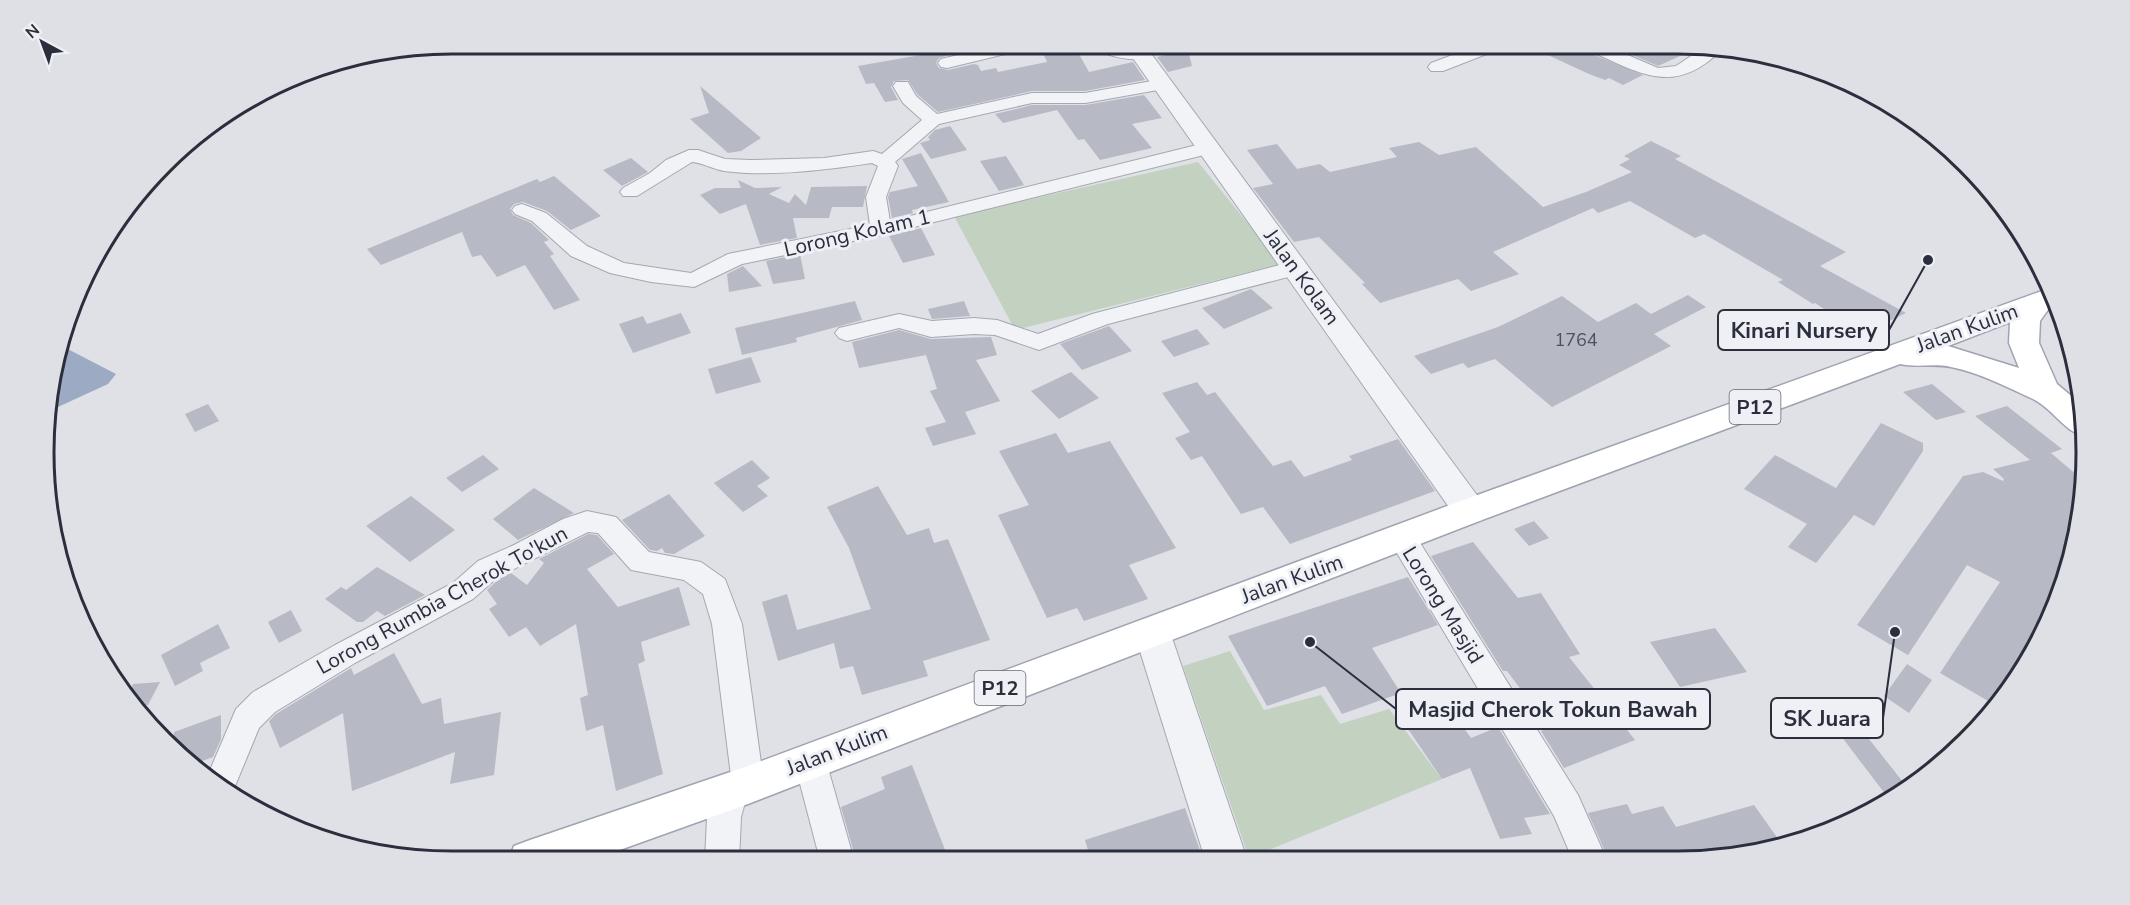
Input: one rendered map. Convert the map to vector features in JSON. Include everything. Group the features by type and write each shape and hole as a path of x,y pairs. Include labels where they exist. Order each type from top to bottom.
{"main road":[{"name":"Jalan Kulim","path":"559,851 741,787 1470,511 2046,299"},
{"path":"2045,392 2024,343 2025,319 2046,300"},
{"path":"1973,326 2074,416"},
{"path":"1892,356 1950,356 1991,368 2045,392"}],"street":[{"path":"947,63 984,54"},
{"name":"Jalan Kolam","path":"1142,54 1470,511"},
{"path":"1437,67 1470,54"},
{"path":"1612,54 1656,73 1680,71 1704,55"},
{"path":"885,161 933,120 1032,98 1085,98 1163,84"},
{"path":"902,86 909,99 933,120"},
{"name":"Lorong Kolam 1","path":"522,210 532,212 579,250 618,268 694,280 736,259 882,229 1209,148"},
{"path":"630,192 689,156 698,156 723,165 751,166 824,164 873,157 885,161 888,166 875,193 874,206 882,229"},
{"path":"847,333 899,321 913,322 931,329 974,326 997,328 1039,342 1100,319 1295,268"},
{"name":"Lorong Rumbia Cherok To'kun","path":"223,778 247,719 264,702 345,654 463,591 488,569 587,521 606,524 640,562 691,570 715,586 727,624 741,787"},
{"name":"Lorong Masjid","path":"1402,538 1566,806 1586,851"},
{"path":"1152,632 1223,851"},
{"path":"810,761 835,851"},
{"path":"722,851 724,817 741,787"}],"green space":[{"path":"1198,162 1281,264 1015,330 954,216"},
{"path":"1230,651 1264,710 1321,695 1340,724 1389,709 1442,779 1266,851 1247,851 1183,666"}],"water":[{"path":"68,349 116,374 108,384 56,408"}],"building":[{"path":"926,54 953,54 939,58 936,63 939,68 948,70 974,64 978,65 981,71 996,68 998,72 1047,62 1043,54 1079,54 1089,72 1133,62 1145,80 1085,91 1032,91 938,112 918,95 908,80 894,81 891,87 898,100 885,102 874,83 866,84 858,66"},
{"path":"1189,54 1192,66 1168,72 1157,57"},
{"path":"1546,54 1592,54 1643,75 1623,85 1609,78 1605,80"},
{"path":"1630,54 1684,54 1658,66"},
{"path":"700,86 761,138 741,151 728,153 690,119 709,113"},
{"path":"1144,95 1162,118 1132,124 1152,148 1100,160 1084,139 1078,140 1057,110 1003,123 995,114 1032,105 1085,105"},
{"path":"950,126 967,150 931,159 920,143 930,140 928,137 935,130"},
{"path":"1651,141 1681,156 1675,159 1846,252 1820,266 1906,313 1862,334 1778,282 1783,280 1704,234 1695,238 1630,201 1598,213 1593,208 1493,252 1519,274 1471,291 1458,279 1380,303 1362,284 1365,283 1319,237 1294,242 1253,188 1273,184 1247,150 1277,144 1297,169 1320,164 1330,172 1397,157 1389,148 1419,142 1439,155 1476,147 1543,207 1632,172 1619,165 1630,159 1624,156"},
{"path":"921,153 949,202 912,210 913,213 892,218 888,197 890,192 918,186 902,159"},
{"path":"1006,156 1024,185 999,191 980,161"},
{"path":"631,158 648,172 622,186 603,170"},
{"path":"554,176 601,216 571,230 547,211 523,202 514,204 510,209 513,215 531,223 549,240 544,242 554,254 550,256 580,300 554,310 525,265 497,277 481,255 472,257 462,232 381,265 367,249 537,179 540,182"},
{"path":"738,180 755,188 782,187 769,194 789,203 795,194 806,205 811,187 867,186 863,207 832,207 829,218 793,218 797,238 760,245 746,204 720,214 700,195 715,188 741,188"},
{"path":"921,228 935,255 903,263 889,236"},
{"path":"800,254 805,279 773,284 766,261"},
{"path":"743,266 762,286 729,292 727,274"},
{"path":"1251,289 1273,308 1224,329 1202,308"},
{"path":"1688,295 1706,307 1654,334 1671,346 1552,407 1495,359 1468,368 1463,363 1431,374 1414,356 1498,327 1562,296 1598,322 1636,303 1651,314"},
{"path":"855,301 862,320 796,338 797,342 742,355 735,328"},
{"path":"964,301 970,316 932,319 928,309"},
{"path":"681,313 691,333 633,353 619,324 643,316 647,324"},
{"path":"1109,326 1132,351 1082,370 1060,344"},
{"path":"1197,329 1210,344 1174,357 1161,341"},
{"path":"899,330 931,339 991,337 997,355 976,360 1000,401 965,412 976,434 933,446 925,428 946,422 930,391 937,389 926,355 859,368 852,342"},
{"path":"751,357 761,382 716,394 708,369"},
{"path":"1071,372 1099,398 1059,419 1031,391"},
{"path":"1197,382 1207,395 1215,392 1273,466 1291,460 1304,477 1352,460 1349,456 1398,439 1435,491 1290,544 1263,507 1241,514 1202,456 1191,460 1175,438 1190,432 1162,393"},
{"path":"1932,384 1966,412 1936,420 1903,392"},
{"path":"208,404 219,421 195,432 185,414"},
{"path":"2007,406 2062,449 2051,453 2075,474 2068,530 2055,581 2046,605 2023,652 1989,701 1940,673 2000,582 1967,565 1908,655 1857,625 1963,476 1983,472 2003,481 2004,479 1993,469 2030,460 1975,416"},
{"path":"1881,423 1923,443 1923,451 1874,526 1854,515 1816,563 1788,547 1807,524 1744,489 1775,455 1836,488"},
{"path":"1056,433 1068,453 1110,441 1176,548 1129,565 1148,599 1084,621 1077,608 1047,618 998,515 1029,505 999,451"},
{"path":"483,455 499,469 462,492 446,478"},
{"path":"752,460 770,478 757,486 768,496 743,512 714,483"},
{"path":"878,486 907,535 929,528 934,543 948,539 990,640 923,661 928,676 862,695 853,666 840,669 834,643 778,661 762,602 787,594 797,630 871,609 849,548 827,507"},
{"path":"534,488 574,513 518,540 493,519"},
{"path":"669,494 705,536 674,554 665,553 662,548 657,551 650,550 622,520"},
{"path":"411,496 455,530 410,562 366,526"},
{"path":"1534,521 1549,538 1529,546 1514,529"},
{"path":"588,534 597,535 614,554 587,569 618,607 679,587 690,625 641,642 645,661 638,664 663,774 616,791 603,725 586,731 580,698 588,695 576,624 540,646 526,627 509,637 489,609 497,604 487,590 499,579 511,573 527,585 544,563 539,559"},
{"path":"1473,542 1518,598 1541,593 1580,654 1569,657 1635,740 1564,768 1541,731 1550,728 1507,671 1503,671 1431,556"},
{"path":"377,567 425,595 385,616 377,611 363,622 357,622 325,599 341,587 346,590"},
{"path":"1408,577 1438,625 1372,648 1401,693 1342,714 1325,686 1267,706 1228,636"},
{"path":"291,610 302,631 279,643 268,622"},
{"path":"218,624 230,648 200,663 203,671 175,686 161,655"},
{"path":"1715,628 1747,672 1680,687 1650,642"},
{"path":"394,653 422,704 441,698 444,724 501,712 494,775 450,784 455,752 352,791 343,713 280,748 269,721 276,714 351,668 354,675"},
{"path":"1907,664 1932,680 1909,713 1884,696"},
{"path":"160,682 148,705 145,705 131,688 133,684"},
{"path":"1846,710 1903,781 1885,793 1825,715"},
{"path":"1423,714 1437,724 1456,717 1471,738 1498,727 1550,814 1524,818 1532,834 1500,839 1470,768 1442,779 1406,726"},
{"path":"221,715 221,739 213,757 201,761 174,737 174,732"},
{"path":"912,765 945,851 853,851 841,807 885,789 881,777"},
{"path":"1627,804 1632,814 1663,806 1676,827 1754,805 1777,838 1730,848 1704,850 1605,851 1588,813"},
{"path":"1185,808 1200,851 1088,851 1085,840"}],"place":[{"name":"Kinari Nursery","path":"1928,260"},
{"name":"SK Juara","path":"1895,632"},
{"name":"Masjid Cherok Tokun Bawah","path":"1310,642"}]}
